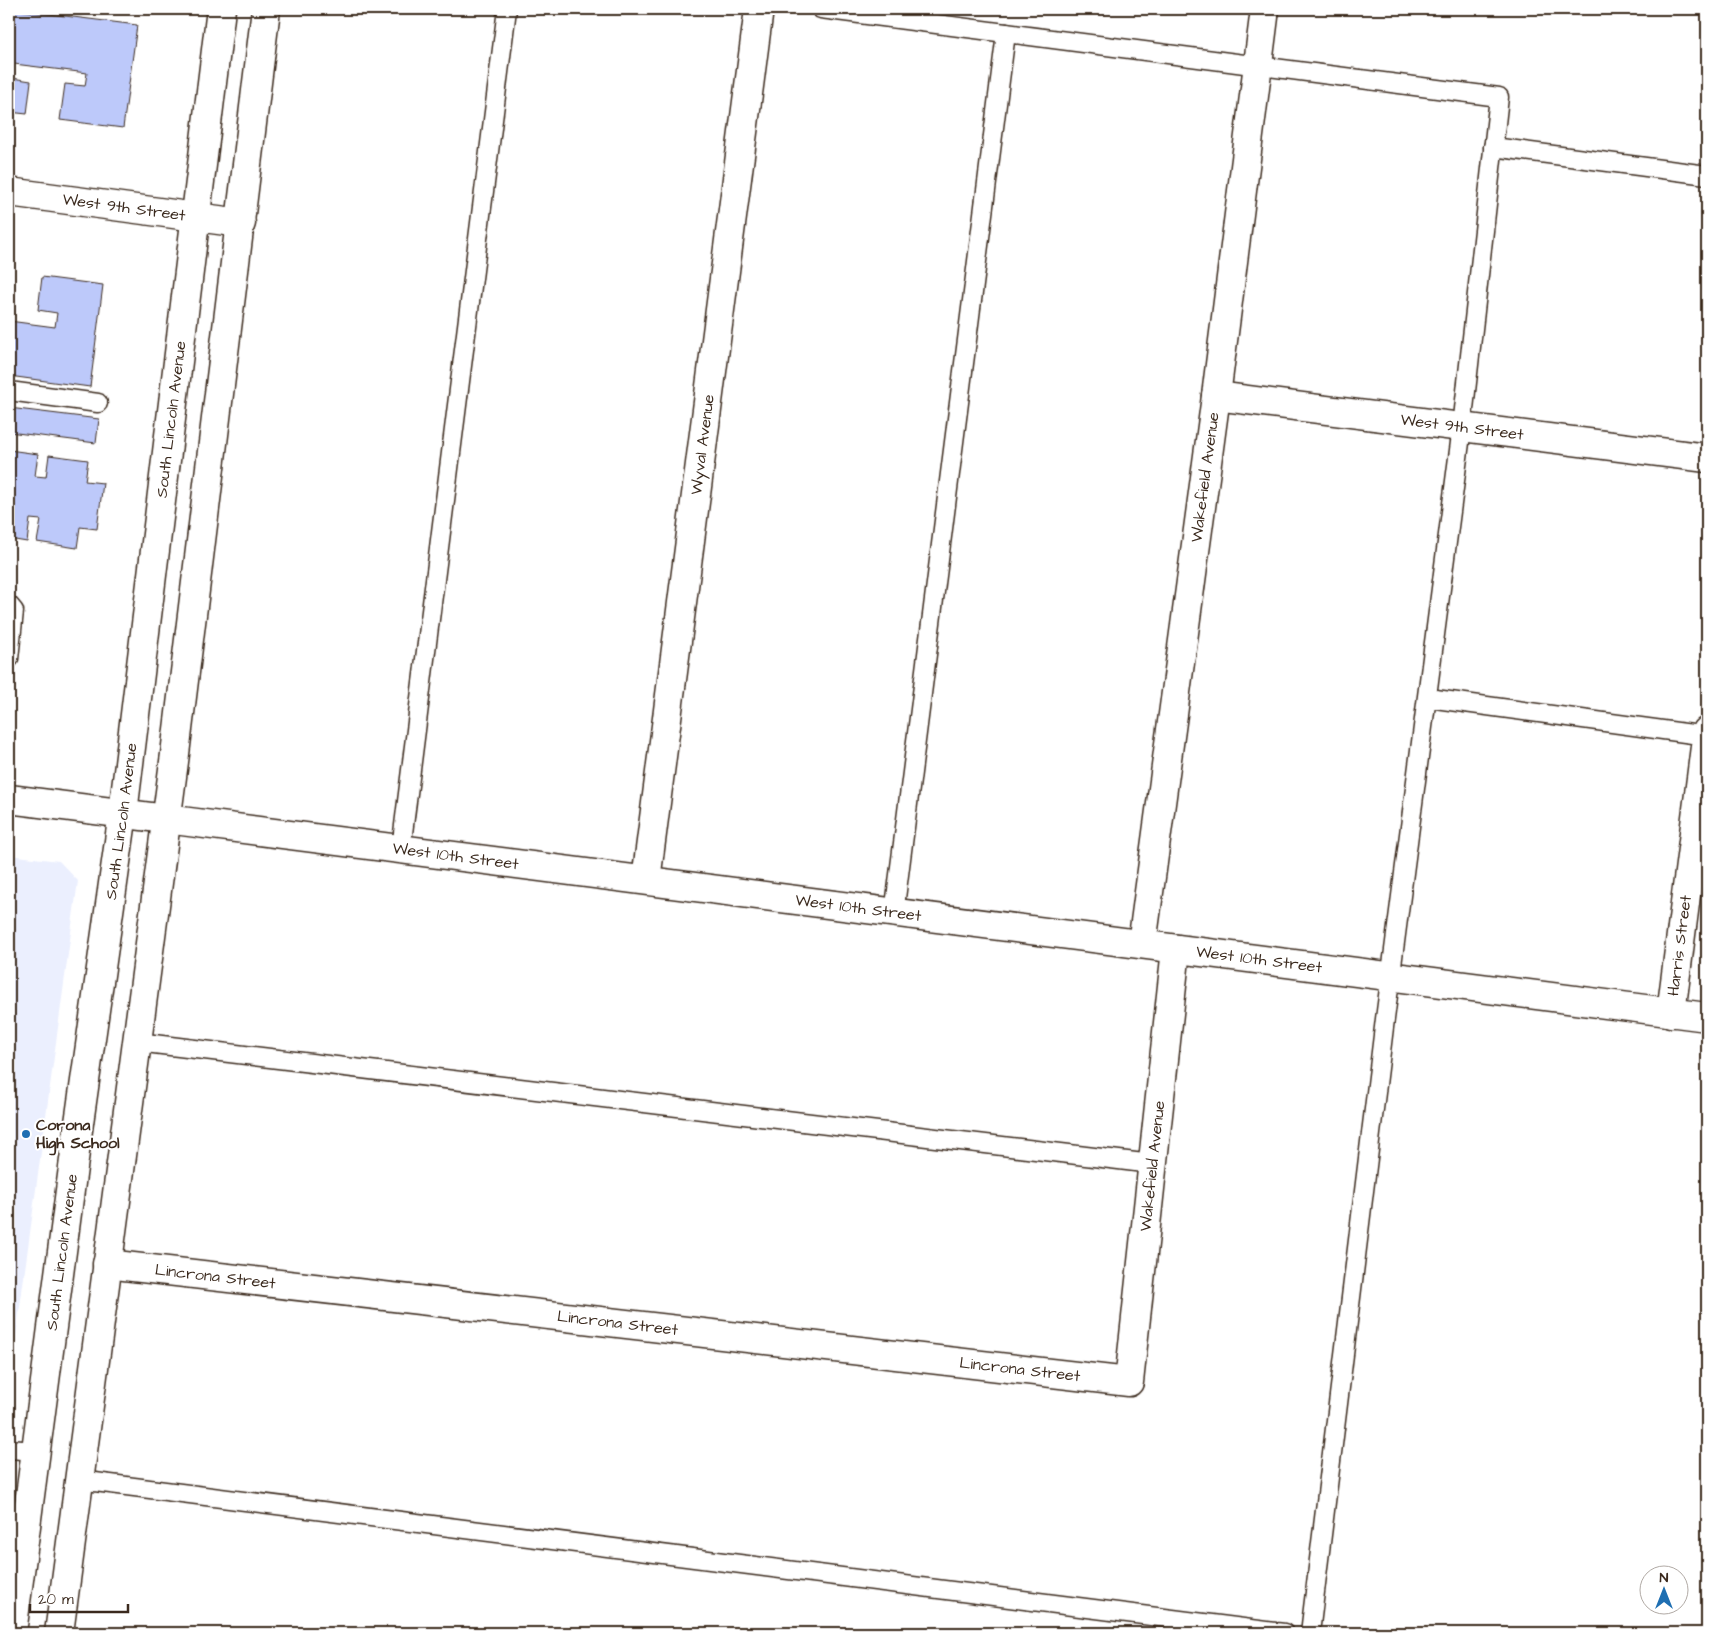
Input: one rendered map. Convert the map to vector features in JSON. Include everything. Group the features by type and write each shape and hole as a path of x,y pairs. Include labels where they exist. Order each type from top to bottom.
{"street":[{"name":"South Lincoln Avenue","path":"12,1633 123,813 222,9"},
{"path":"59,1633 166,819 266,9"},
{"name":"Wyval Avenue","path":"646,880 759,9"},
{"name":"Wakefield Avenue","path":"1142,944 1216,396 1265,9"},
{"name":"West 9th Street","path":"9,192 240,223"},
{"name":"West 9th Street","path":"1216,396 1707,458"},
{"name":"Harris Street","path":"1671,1013 1707,735"},
{"name":"West 10th Street","path":"9,799 1707,1017"},
{"name":"Wakefield Avenue","path":"1128,1382 1176,949"},
{"name":"Lincrona Street","path":"107,1264 1128,1382"}],"lane":[{"path":"401,849 507,9"},
{"path":"821,9 1499,97 1462,427 1391,976 1310,1633"},
{"path":"894,914 1006,33"},
{"path":"1493,147 1707,175"},
{"path":"9,391 98,402"},
{"path":"9,605 14,611 9,659"},
{"path":"1428,698 1707,735"},
{"path":"136,1042 1152,1164"},
{"path":"9,1448 36,1452"},
{"path":"79,1480 1284,1633"}],"shaded area":[{"name":"Corona High School","path":"9,855 59,861 78,881 9,1387"}],"building":[{"path":"9,9 137,25 123,128 60,120 65,84 85,86 87,73 14,64 12,78 31,81 27,114 9,112"},
{"path":"42,277 103,285 90,387 9,376 9,321 55,327 57,313 38,310"},
{"path":"9,408 99,419 96,443 9,432"},
{"path":"9,450 38,454 35,476 46,477 49,455 88,460 85,481 103,483 97,529 80,527 77,548 37,542 41,520 30,519 27,542 9,539"}],"place":[{"name":"Corona High School","path":"26,1134"}]}
